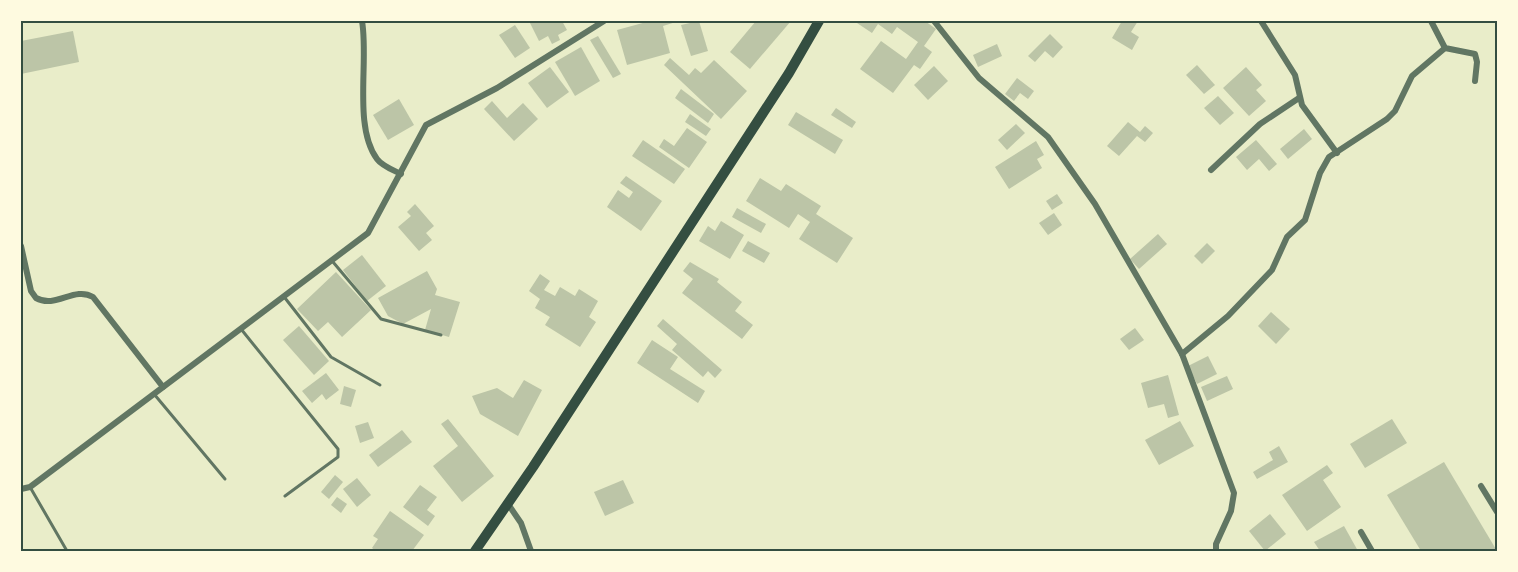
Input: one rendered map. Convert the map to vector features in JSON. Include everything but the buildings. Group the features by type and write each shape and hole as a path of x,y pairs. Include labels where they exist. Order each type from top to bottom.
{"highway":[{"path":"475,551 508,504 789,72 819,21"}],"street":[{"path":"362,21 365,126 369,144 378,161 401,174"},
{"path":"21,489 30,487 368,233 426,125 496,88 604,21"},
{"path":"934,21 980,78 1048,137 1095,204 1182,354 1234,493 1234,502 1216,544 1216,551"},
{"path":"1261,21 1295,75 1299,98 1337,153"},
{"path":"1431,21 1444,48"},
{"path":"1182,354 1228,316 1272,270 1287,237 1305,220 1320,173 1329,157 1387,120 1395,111 1412,76 1444,48"},
{"path":"1444,48 1475,54 1477,62 1475,81"},
{"path":"1211,170 1260,124 1299,98"},
{"path":"21,246 31,291 36,298 51,303 79,294 93,297 163,387"},
{"path":"1481,486 1497,512"},
{"path":"508,504 521,523 531,551"},
{"path":"1361,532 1372,551"}],"lane":[{"path":"332,260 381,319 441,335"},
{"path":"283,296 331,357 380,385"},
{"path":"241,329 338,449 338,456 285,496"},
{"path":"154,394 225,479"},
{"path":"30,487 67,551"}]}
